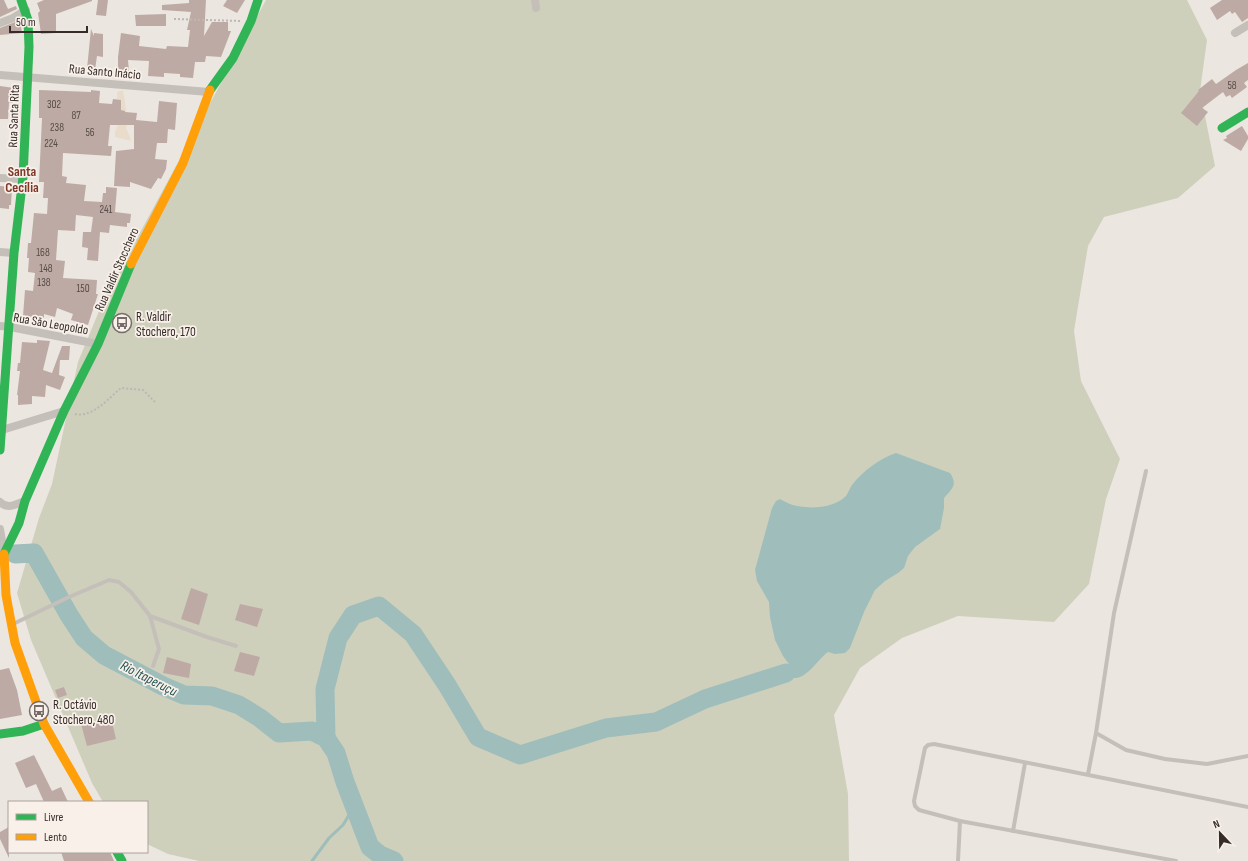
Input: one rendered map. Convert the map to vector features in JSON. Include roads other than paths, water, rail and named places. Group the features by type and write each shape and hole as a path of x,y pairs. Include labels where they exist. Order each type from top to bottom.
{"main road":[{"name":"Rua Santa Rita","path":"0,450 2,410 10,327 14,253 26,128 27,76 30,51 30,26 26,10 21,0"},
{"name":"Rua Valdir Stocchero","path":"4,553 19,523 25,501 64,411 98,344 134,257 183,163 209,92 233,58 251,21 258,0"},
{"path":"1222,128 1248,112"},
{"path":"4,553 6,595 10,625 15,643 44,724 88,801"},
{"path":"0,734 23,731 44,724"}],"street":[{"path":"0,23 13,18 26,10"},
{"path":"1235,33 1248,25"},
{"name":"Rua Santo Inácio","path":"0,75 209,92"},
{"path":"0,178 22,179"},
{"path":"0,252 14,253"},
{"name":"Rua São Leopoldo","path":"0,326 98,344"},
{"path":"2,430 64,411"},
{"path":"0,502 10,507 25,501"},
{"path":"0,529 4,553"}],"lane":[{"path":"1088,774 1096,733 1114,613 1146,471"},
{"path":"10,625 69,596 109,580 119,582 131,592 150,616 159,649 153,666"},
{"path":"150,616 236,646"},
{"path":"1096,733 1126,750 1165,759 1207,764 1248,756"},
{"path":"1176,861 960,821 919,810 915,806 914,801 925,748 928,745 934,744 1248,807"},
{"path":"1013,831 1025,763"},
{"path":"958,861 960,821"}],"water":[{"path":"896,453 950,473 954,484 952,489 944,498 944,508 940,529 915,547 908,556 904,568 875,590 864,612 850,648 845,653 835,654 828,652 809,671 797,678 792,677 786,673 789,668 789,664 775,640 770,617 769,602 757,581 755,570 772,508 776,501 780,499 793,505 803,507 823,507 836,503 846,496 856,480 867,470 884,458"}],"waterway":[{"name":"Rio Itaperuçu","path":"15,554 34,553 69,615 84,638 104,655 163,686 184,695 212,696 239,705 260,718 279,733 312,731 326,738 336,753 345,782 370,847 380,855 394,861"},
{"path":"326,738 325,689 338,638 353,615 379,606 413,634 447,685 478,737 520,755 606,728 656,722 705,699 786,673"},
{"path":"312,861 329,838 343,825 349,815 352,803"}],"place":[{"name":"R. Valdir Stochero, 170","path":"122,323"},
{"name":"R. Octávio Stochero, 480","path":"39,711"}],"district":[{"name":"Santa Cecília","path":"22,180"}]}
